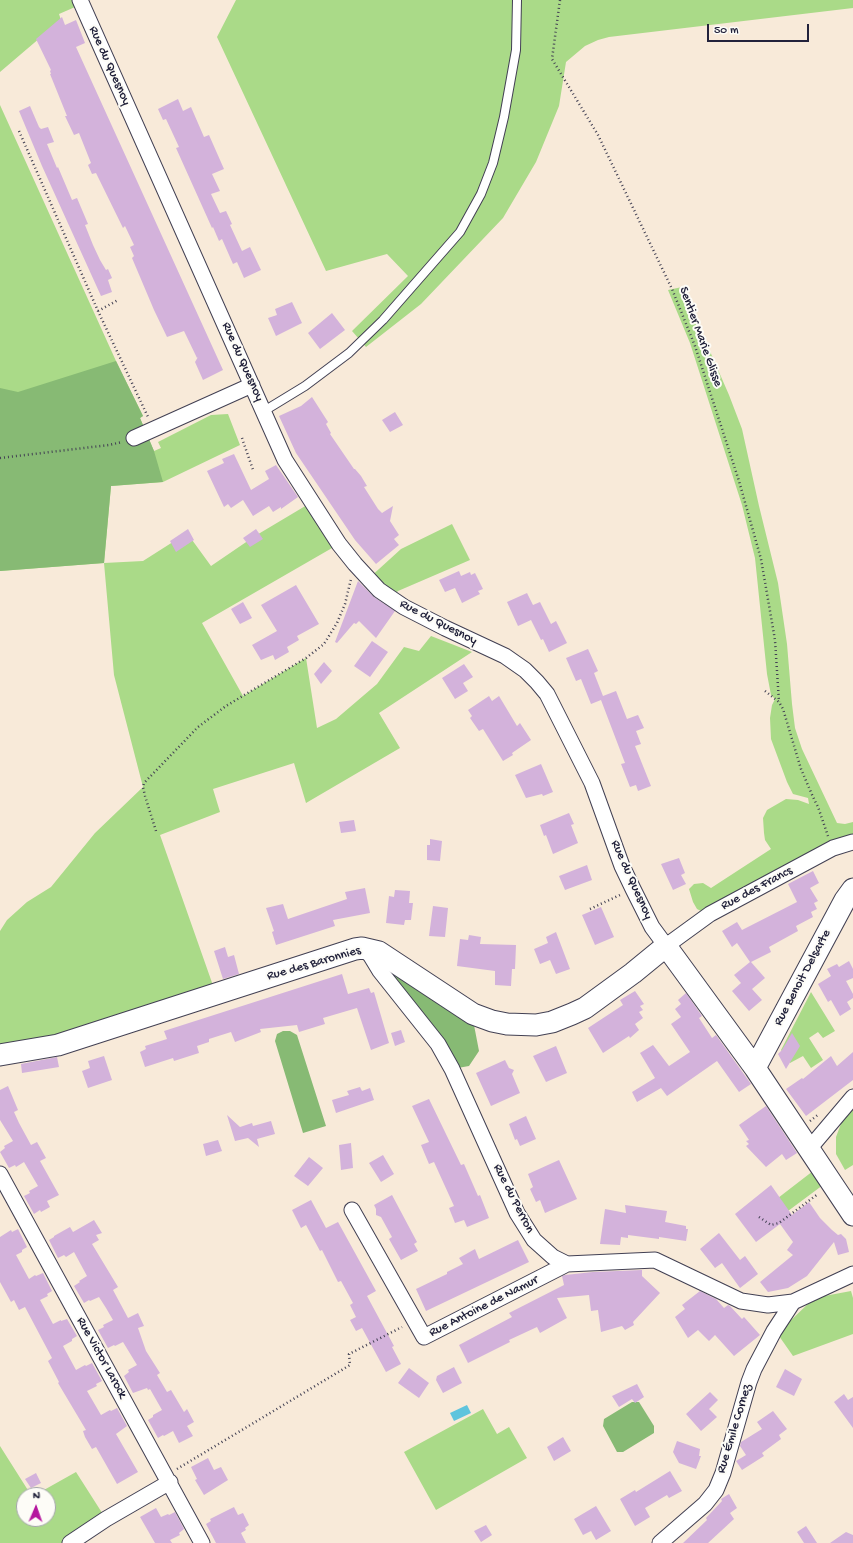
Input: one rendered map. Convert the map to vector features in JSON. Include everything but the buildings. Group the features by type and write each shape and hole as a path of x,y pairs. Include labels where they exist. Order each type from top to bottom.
{"street":[{"name":"Rue du Quesnoy","path":"80,0 285,460 339,544 354,564 379,590 404,607 505,656 525,670 547,694 592,783 622,866 652,926 755,1068 853,1215"},
{"path":"134,438 252,385"},
{"name":"Rue des Francs","path":"666,946 710,914 833,848 853,842"},
{"name":"Rue Benoit Delsarte","path":"755,1068 844,900 853,889"},
{"name":"Rue des Baronnies","path":"0,1054 58,1045 355,949 366,948 378,952 473,1014 492,1021 520,1025 536,1025 552,1022 585,1008 627,978 666,946"},
{"name":"Rue du Perron","path":"366,948 380,971 438,1044 446,1058 517,1213 528,1231 534,1240 553,1257 567,1264"},
{"path":"809,1149 853,1097"},
{"name":"Rue Victor Larock","path":"0,1174 202,1543"},
{"name":"Rue Antoine de Namur","path":"352,1210 424,1337 567,1264"},
{"path":"567,1264 655,1260 741,1301 768,1305 793,1302 853,1274"},
{"name":"Rue Émile Cornez","path":"660,1543 705,1504 716,1490 754,1369 774,1330 793,1302"},
{"path":"70,1543 168,1479"}],"lane":[{"path":"264,411 320,377 349,353 383,320 460,232 481,194 493,163 504,117 516,50 517,0"}],"path":[{"name":"Sentier Marie Glisse","path":"560,0 552,59 598,135 672,290 695,346 739,481 761,559 765,581 775,640 779,702"},
{"path":"19,131 98,311 148,419 162,426"},
{"path":"98,311 118,300"},
{"path":"0,458 109,445 134,438"},
{"path":"242,438 253,470"},
{"path":"156,832 145,796 143,787 144,783 198,727 226,706 295,665 324,644 337,623 345,604 354,564"},
{"path":"765,691 779,702 783,709 801,768 812,797 818,807 825,830 833,848"},
{"path":"590,909 633,889"},
{"path":"759,1217 771,1225 779,1223 832,1183"},
{"path":"168,1479 350,1365 349,1354 414,1320"}],"green space":[{"path":"0,0 80,0 82,4 59,14 61,20 0,72"},
{"path":"236,0 853,0 853,8 609,37 585,46 566,62 559,106 536,162 503,218 421,304 366,347 352,331 408,276 387,254 326,271 217,37"},
{"path":"0,105 116,361 143,416 140,418 154,451 161,448 158,442 211,415 228,414 240,445 163,482 111,486 104,563 0,571"},
{"path":"682,287 729,395 742,429 778,583 787,644 795,728 802,749 837,823 845,824 853,822 853,842 703,912 697,909 689,889 694,884 703,883 711,888 771,849 765,840 764,833 763,818 767,810 786,799 798,800 809,804 808,798 793,794 771,739 770,718 772,705 775,699 771,695 767,674 755,558 742,505 690,343 668,290"},
{"path":"116,361 143,416 140,418 154,451 163,482 111,486 104,563 0,571 0,388 18,392"},
{"path":"312,502 339,544 202,623 243,696 306,658 317,728 336,719 377,684 404,647 419,651 431,636 472,652 379,713 400,748 306,803 294,763 213,789 220,812 160,835 216,994 0,1055 0,931 7,920 27,902 51,887 95,833 143,787 114,675 104,563 143,561 187,533 211,566 255,536"},
{"path":"452,524 470,560 398,591 391,598 368,579 401,549"},
{"path":"392,973 474,1025 479,1051 469,1066 452,1069 387,979"},
{"path":"811,992 835,1031 823,1038 818,1032 809,1038 823,1060 811,1068 803,1056 790,1063 781,1050"},
{"path":"283,1031 290,1031 297,1035 326,1126 303,1133 275,1041 277,1034"},
{"path":"853,1109 853,1165 845,1170 836,1154 836,1137 842,1121"},
{"path":"813,1171 823,1185 788,1211 778,1198"},
{"path":"851,1291 853,1298 853,1334 793,1356 779,1336 787,1324 811,1301 819,1297"},
{"path":"632,1402 639,1402 654,1426 654,1433 623,1452 617,1452 603,1426 604,1419"},
{"path":"483,1409 497,1434 509,1427 527,1458 436,1510 404,1452"},
{"path":"0,1446 26,1487 16,1487 16,1527 56,1527 56,1487 49,1487 76,1472 106,1519 70,1543 0,1543"}],"water":[{"path":"467,1405 471,1413 454,1421 450,1413"}]}
